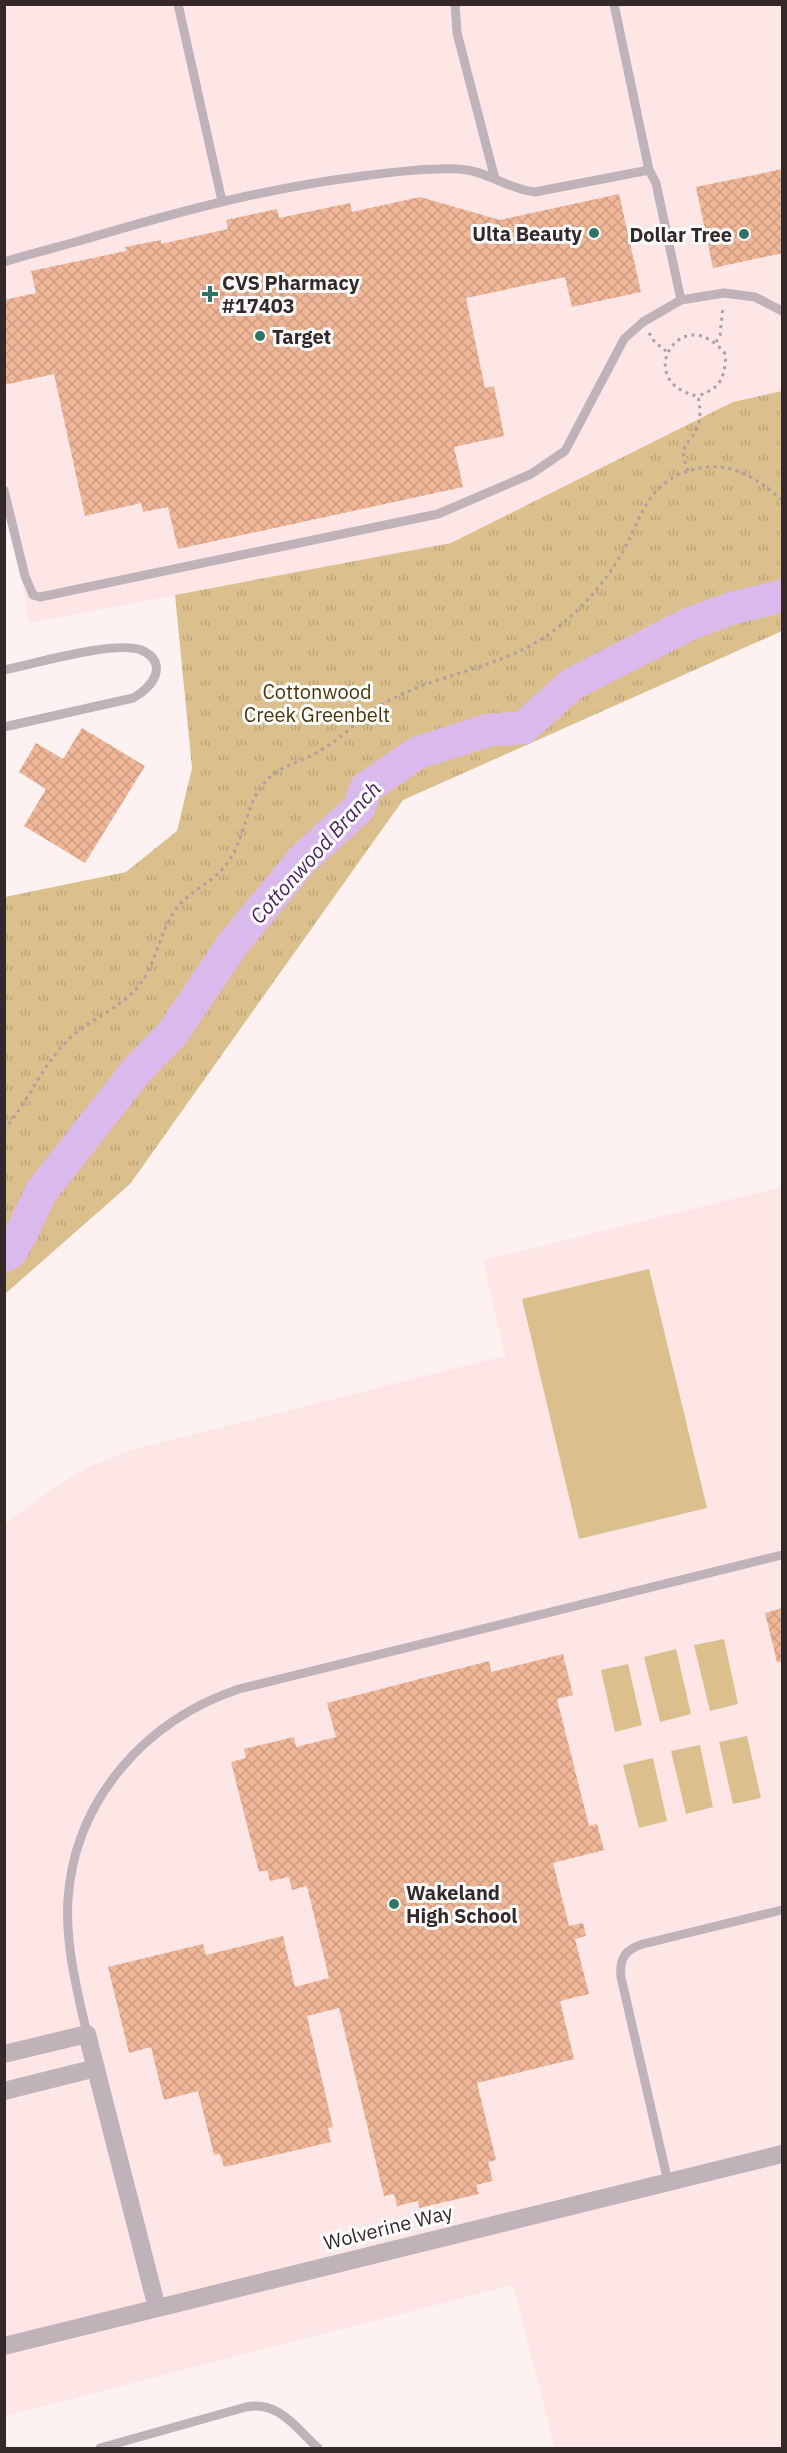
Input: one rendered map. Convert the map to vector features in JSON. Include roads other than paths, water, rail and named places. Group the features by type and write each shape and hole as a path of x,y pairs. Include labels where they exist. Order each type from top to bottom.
{"street":[{"path":"4,2054 87,2034 157,2308"},
{"path":"4,2091 96,2068"},
{"name":"Wolverine Way","path":"4,2346 783,2154"}],"lane":[{"path":"178,4 222,201"},
{"path":"455,4 457,33 495,179"},
{"path":"614,4 649,170 656,183 681,300"},
{"path":"4,262 160,216 291,186 413,171 474,170 516,189 536,192 649,170"},
{"path":"4,490 25,576 33,595 40,597 438,514 531,474 565,451 624,339 643,321 681,300 723,293 755,297 783,311"},
{"path":"4,670 69,656 128,647 143,651 153,659 156,668 154,679 148,690 133,698 4,727"},
{"path":"87,2034 74,1974 68,1930 68,1899 76,1855 97,1802 114,1776 134,1752 171,1721 210,1700 239,1689 783,1556"},
{"path":"668,2182 621,1977 620,1968 625,1952 643,1944 783,1910"},
{"path":"100,2448 256,2405 278,2410 318,2448"}],"waterway":[{"name":"Cottonwood Branch","path":"4,1256 10,1253 21,1234 41,1192 137,1070 172,1034 232,945 303,859 359,808 366,788 417,753 489,730 523,728 572,684 691,623 733,608 782,596"}],"place":[{"name":"Ulta Beauty","path":"594,233"},
{"name":"Dollar Tree","path":"744,234"},
{"name":"CVS Pharmacy #17403","path":"210,294"},
{"name":"Target","path":"260,336"},
{"name":"Wakeland High School","path":"394,1904"}],"park label":[{"name":"Cottonwood Creek Greenbelt","path":"317,702"}]}
